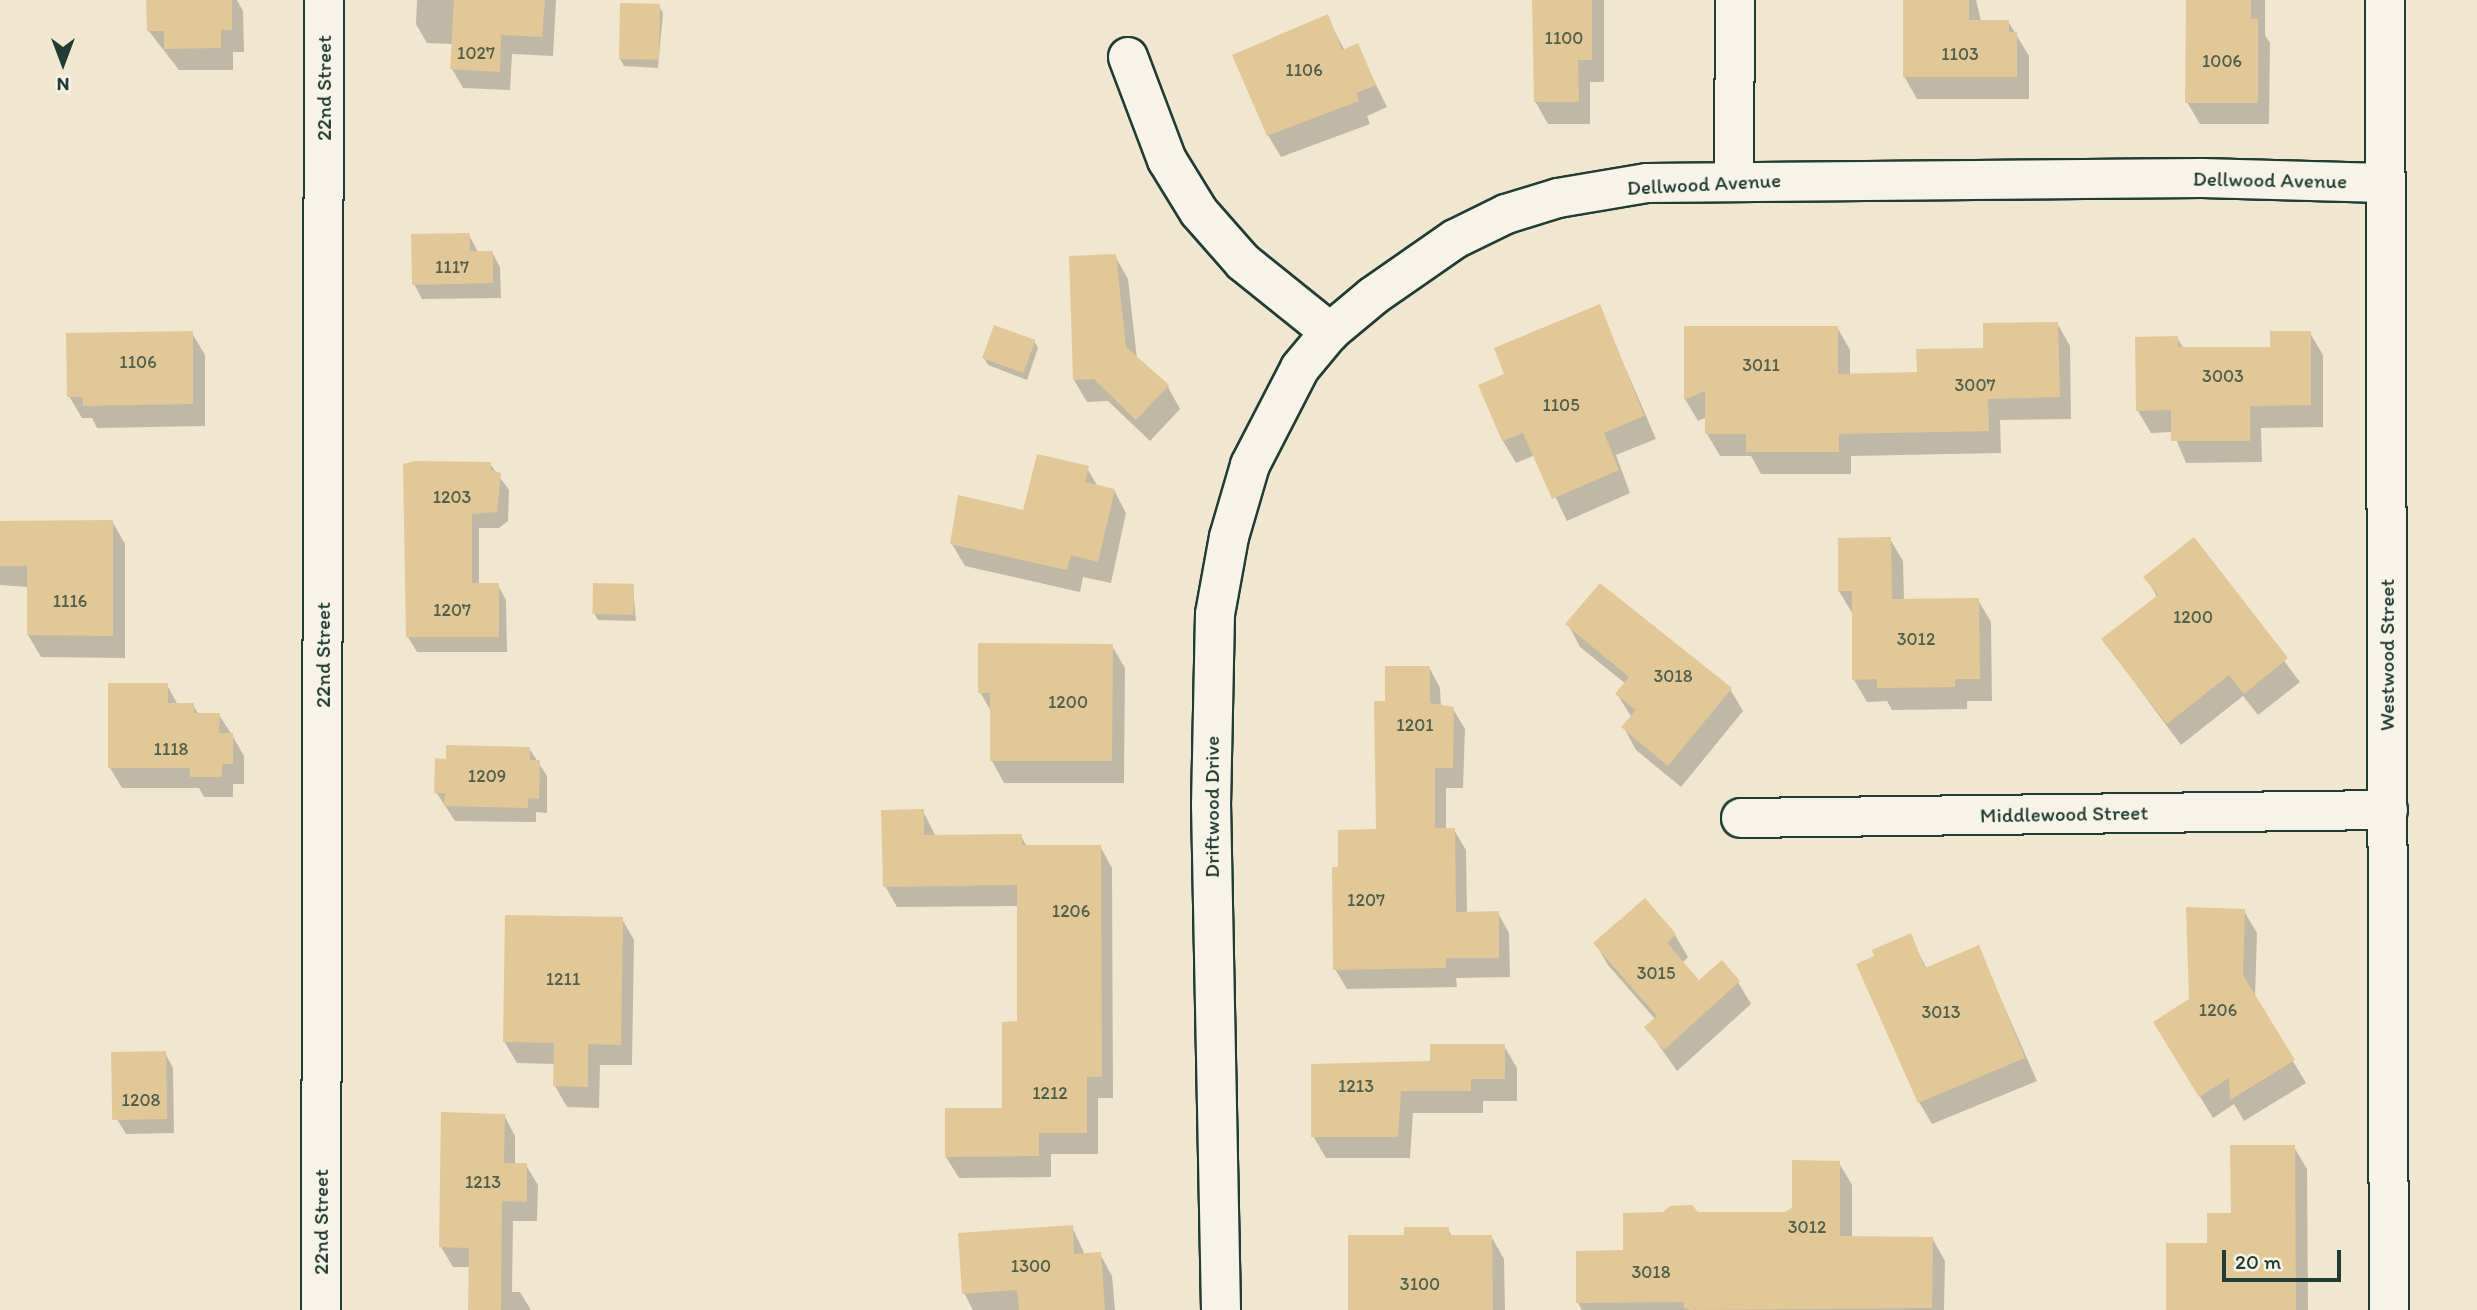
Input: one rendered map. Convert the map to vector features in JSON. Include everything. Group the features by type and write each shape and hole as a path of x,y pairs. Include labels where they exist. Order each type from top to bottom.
{"street":[{"name":"22nd Street","path":"321,1310 324,0"},
{"path":"1734,180 1735,0"},
{"name":"Westwood Street","path":"2385,0 2383,183 2389,1310"},
{"path":"1128,57 1167,160 1199,212 1242,262 1330,332"},
{"name":"Dellwood Avenue","path":"1330,332 1373,296 1455,239 1506,214 1558,198 1647,183 1734,180 2202,178 2383,183"},
{"name":"Driftwood Drive","path":"1221,1310 1211,805 1215,614 1229,537 1250,465 1300,368 1330,332"},
{"name":"Middlewood Street","path":"1741,818 2388,810"}],"building":[{"path":"146,0 232,0 232,30 221,30 221,48 164,49 164,31 147,31"},
{"path":"454,0 545,0 542,37 501,35 500,72 450,69"},
{"path":"1532,0 1592,0 1592,60 1578,60 1579,102 1534,102"},
{"path":"1903,0 1969,0 1969,20 2009,20 2009,32 2017,32 2017,77 1903,77"},
{"path":"2186,0 2251,0 2251,19 2258,19 2258,103 2185,103"},
{"path":"620,3 660,4 659,60 619,59"},
{"path":"1328,14 1342,50 1358,43 1376,85 1356,93 1359,101 1267,136 1232,55"},
{"path":"470,233 470,251 493,251 493,283 412,285 411,234"},
{"path":"1116,254 1126,347 1169,385 1136,420 1094,379 1073,380 1069,256"},
{"path":"1600,304 1644,416 1604,433 1619,470 1552,499 1523,433 1502,441 1478,385 1504,374 1494,348"},
{"path":"2058,322 2060,397 1988,399 1989,431 1839,434 1839,452 1746,452 1746,434 1705,434 1705,391 1684,400 1684,326 1838,326 1838,374 1917,372 1916,349 1983,348 1983,323"},
{"path":"994,325 1035,340 1023,373 982,358"},
{"path":"193,331 193,404 83,406 83,397 67,397 66,333"},
{"path":"2270,331 2311,331 2311,405 2250,406 2250,441 2171,441 2171,410 2136,411 2135,337 2178,336 2178,347 2270,347"},
{"path":"1037,454 1089,466 1085,482 1115,489 1098,562 1071,555 1067,570 950,544 958,495 1023,510"},
{"path":"415,461 491,462 491,470 501,473 497,512 472,514 472,583 499,583 499,637 406,637 403,464"},
{"path":"113,520 113,636 27,635 27,566 0,566 0,521"},
{"path":"1891,537 1892,599 1979,598 1980,679 1955,679 1955,687 1877,688 1877,679 1852,680 1852,591 1838,591 1838,538"},
{"path":"2194,537 2288,658 2244,694 2229,675 2167,724 2101,639 2158,595 2143,577"},
{"path":"593,583 634,584 633,615 592,614"},
{"path":"1600,583 1732,688 1668,766 1621,727 1636,710 1615,694 1629,677 1565,624"},
{"path":"978,643 1113,644 1112,761 990,761 990,693 978,693"},
{"path":"1385,666 1430,666 1430,703 1454,707 1453,768 1435,768 1435,828 1455,828 1456,912 1499,911 1499,958 1446,958 1446,968 1333,970 1332,867 1338,867 1338,830 1376,829 1374,701 1385,701"},
{"path":"108,683 168,683 168,703 194,703 194,713 220,713 219,733 233,733 233,764 222,764 222,777 190,777 190,768 108,768"},
{"path":"446,745 530,747 530,760 540,760 539,799 528,798 528,808 444,806 445,793 434,793 435,758 446,759"},
{"path":"924,809 924,835 1022,834 1022,845 1101,845 1102,1077 1087,1077 1087,1133 1039,1133 1039,1156 945,1157 945,1108 1002,1108 1002,1022 1017,1021 1017,885 883,887 881,810"},
{"path":"1645,898 1676,934 1667,943 1699,980 1722,960 1740,981 1664,1050 1644,1027 1657,1016 1593,943"},
{"path":"2186,907 2245,909 2243,975 2295,1060 2230,1100 2229,1078 2199,1097 2153,1022 2189,999"},
{"path":"505,915 623,917 621,1045 588,1044 588,1087 553,1086 554,1043 503,1042"},
{"path":"1911,933 1925,968 1979,945 2025,1058 1918,1103 1856,964 1874,956 1872,950"},
{"path":"1430,1044 1505,1044 1505,1079 1471,1079 1471,1091 1401,1091 1398,1137 1311,1137 1311,1064 1430,1061"},
{"path":"166,1051 167,1119 112,1120 111,1052"},
{"path":"441,1112 505,1114 504,1163 527,1163 527,1202 502,1201 501,1310 468,1310 469,1248 439,1247"},
{"path":"2230,1145 2295,1145 2296,1310 2166,1310 2166,1243 2207,1243 2207,1213 2231,1213"},
{"path":"1792,1160 1840,1161 1840,1236 1933,1237 1932,1308 1692,1310 1684,1308 1684,1302 1576,1303 1576,1251 1623,1250 1623,1213 1663,1212 1670,1206 1692,1205 1698,1212 1785,1212 1792,1208"},
{"path":"1073,1225 1074,1254 1101,1252 1105,1310 1019,1310 1017,1290 962,1294 958,1233"},
{"path":"1404,1227 1449,1227 1449,1235 1492,1235 1493,1310 1348,1310 1348,1235 1404,1235"}]}
